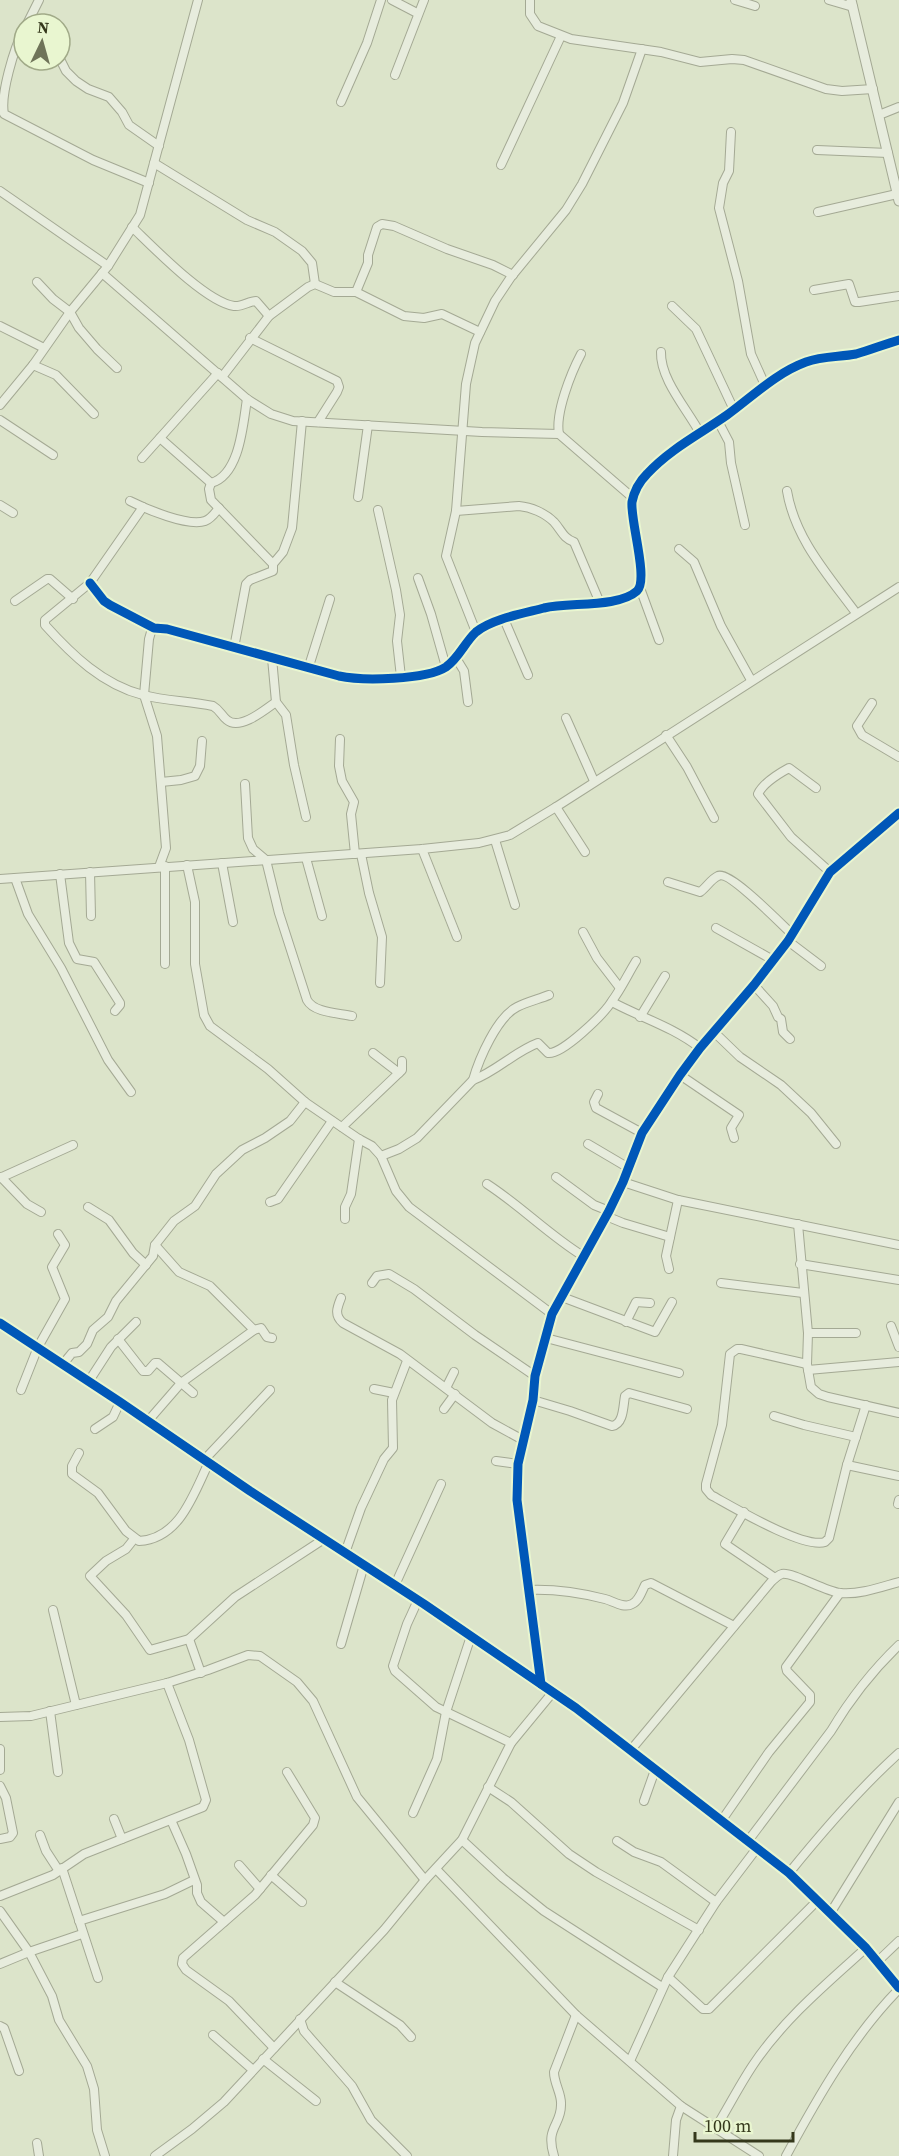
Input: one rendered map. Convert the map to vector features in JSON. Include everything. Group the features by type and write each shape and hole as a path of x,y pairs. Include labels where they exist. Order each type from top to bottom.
{"street":[{"path":"1,403 33,365 70,312 108,266 140,215 198,0"},
{"path":"341,102 367,44 381,0"},
{"path":"392,0 417,13"},
{"path":"395,75 417,13 424,0"},
{"path":"530,0 532,20 548,32 571,39 642,49 700,62 732,58 744,60 826,89 842,91 873,89"},
{"path":"735,0 755,6"},
{"path":"818,212 898,197 852,4 829,0"},
{"path":"501,165 561,36"},
{"path":"476,632 446,556 456,511 466,384 475,343 495,301 513,275 566,210 582,184 623,103 642,49"},
{"path":"12,56 2,86 0,104 4,114 93,160 148,183"},
{"path":"67,72 88,89 109,97 129,125 159,146"},
{"path":"879,115 899,107"},
{"path":"731,132 729,171 723,183 719,208 738,280 751,354 765,385"},
{"path":"818,150 888,153"},
{"path":"154,164 247,220 275,232 302,251 312,263 315,284"},
{"path":"0,191 108,266"},
{"path":"356,292 368,263 368,255 377,227 382,224 394,226 513,275"},
{"path":"132,227 201,290 232,306 240,306 255,300 269,316"},
{"path":"102,273 247,399 271,414 302,421 464,431 559,434 633,498"},
{"path":"37,282 53,299 70,312 79,328 117,368"},
{"path":"142,458 220,375 269,316 315,284 334,292 356,292 404,316 424,318 442,314 480,332"},
{"path":"814,290 849,284 853,299 859,303 899,296"},
{"path":"672,306 696,329 734,410"},
{"path":"62,324 79,328"},
{"path":"0,326 44,348"},
{"path":"250,338 337,381 338,392 318,422"},
{"path":"659,640 639,588 641,567 634,527 633,498 646,474 681,444 718,422 765,385 807,362 855,354 899,340"},
{"path":"661,352 662,365 667,379 700,433"},
{"path":"559,434 558,421 572,372 581,354"},
{"path":"33,365 56,375 94,414"},
{"path":"247,399 236,456 219,480 211,483 208,489 209,495 219,508 273,564"},
{"path":"0,420 53,455"},
{"path":"234,648 246,584 250,580 273,571 273,564 283,552 292,528 302,421"},
{"path":"718,422 729,442 731,464 745,525"},
{"path":"358,497 368,425"},
{"path":"160,438 211,483"},
{"path":"787,491 792,515 806,544 856,613"},
{"path":"130,501 164,516 195,522 207,521 219,508"},
{"path":"0,505 13,513"},
{"path":"456,511 519,506 529,507 541,513 553,521 565,538 574,542 600,603"},
{"path":"143,507 90,583 45,620 45,625 68,651 109,682 144,696 213,706 219,709 228,721 236,724 256,716 276,702"},
{"path":"378,510 398,601 400,618 397,641 401,677"},
{"path":"679,549 693,562 721,626 751,680"},
{"path":"418,578 446,667"},
{"path":"15,601 47,579 50,579 73,599"},
{"path":"90,583 104,601 154,628 167,629 351,678 401,677 435,672 446,667 456,658 476,632 504,619 558,605 600,603 636,592 639,588"},
{"path":"0,879 422,849 495,840 510,835 556,807 899,586"},
{"path":"309,666 330,599"},
{"path":"504,619 528,675"},
{"path":"154,628 149,639 144,696 157,736 161,782 166,848 162,866 165,963"},
{"path":"272,658 276,702 286,715 306,817"},
{"path":"456,658 464,671 468,702"},
{"path":"872,703 857,726 859,730 862,735 899,757"},
{"path":"566,718 594,782"},
{"path":"666,735 687,767 714,818"},
{"path":"340,738 339,766 342,781 354,802 351,814 358,854 382,937 380,983"},
{"path":"161,782 195,776 200,766 202,741"},
{"path":"816,788 789,768 759,790 758,797 791,837 830,872"},
{"path":"245,784 248,838 254,849 266,860 279,913 309,1004 319,1009 352,1016"},
{"path":"556,807 585,852"},
{"path":"541,1684 517,1500 518,1464 533,1400 535,1376 552,1314 623,1182 642,1133 681,1075 700,1048 754,985 790,937 830,872 899,813"},
{"path":"495,840 515,905"},
{"path":"166,848 176,866"},
{"path":"422,849 457,937"},
{"path":"306,858 322,916"},
{"path":"222,863 233,922"},
{"path":"187,865 195,902 195,964 206,1020 213,1029 268,1069 305,1102 372,1146 381,1156 396,1191 409,1207 552,1314"},
{"path":"90,872 90,916"},
{"path":"60,874 69,943 77,959 94,962 120,1003 115,1011"},
{"path":"668,882 700,892 718,876 729,878 821,966"},
{"path":"15,878 28,914 61,968 108,1060 131,1092"},
{"path":"716,928 773,960"},
{"path":"583,932 597,958 620,988"},
{"path":"473,1080 538,1043 548,1053 556,1053 586,1029 612,1002 636,961"},
{"path":"640,1017 665,976"},
{"path":"754,985 773,1006 781,1019 783,1032 790,1038"},
{"path":"381,1156 417,1138 473,1080 486,1045 514,1009 549,995"},
{"path":"612,1002 640,1017 667,1026 700,1048"},
{"path":"714,1032 740,1057 782,1085 811,1113 836,1144"},
{"path":"373,1053 399,1073"},
{"path":"342,1127 402,1070 402,1061"},
{"path":"681,1075 739,1115 731,1128 734,1138"},
{"path":"598,1094 594,1102 596,1108 642,1133"},
{"path":"63,1364 72,1353 84,1348 93,1330 108,1317 117,1301 156,1251 174,1221 195,1206 216,1174 242,1150 290,1121 305,1102"},
{"path":"270,1202 278,1199 332,1121"},
{"path":"345,1219 345,1207 351,1194 359,1139"},
{"path":"41,1212 27,1204 1,1177 73,1144"},
{"path":"588,1144 627,1167"},
{"path":"556,1177 623,1223 670,1237"},
{"path":"623,1182 678,1200 899,1245"},
{"path":"487,1184 559,1241 583,1256"},
{"path":"669,1269 666,1256 678,1200"},
{"path":"88,1207 109,1221 133,1253 146,1265"},
{"path":"798,1224 811,1387 819,1394 899,1413"},
{"path":"21,1390 38,1347 65,1298 52,1267 66,1245 58,1234"},
{"path":"156,1251 179,1272 210,1286 254,1330"},
{"path":"800,1264 899,1280"},
{"path":"372,1283 377,1276 389,1274 414,1289 535,1376"},
{"path":"721,1283 803,1293"},
{"path":"562,1297 655,1332 672,1302"},
{"path":"341,1298 337,1309 339,1320 408,1361 492,1423 523,1440"},
{"path":"626,1322 636,1302 650,1303"},
{"path":"89,1381 118,1339 136,1322"},
{"path":"0,1323 553,1692 789,1873 866,1948 899,1988 874,2015 845,2056 786,2156"},
{"path":"891,1326 899,1347"},
{"path":"148,1421 181,1383 254,1330 261,1328 267,1337 272,1338"},
{"path":"808,1333 856,1333"},
{"path":"546,1338 679,1373"},
{"path":"118,1339 132,1360 143,1371 148,1371 155,1363 158,1363 193,1393"},
{"path":"866,1405 829,1538 825,1542 811,1543 767,1525 711,1495 706,1489 722,1425 730,1354 737,1349 741,1348 808,1367 899,1362"},
{"path":"345,1553 361,1508 384,1459 393,1448 394,1393 408,1361"},
{"path":"446,1388 454,1372"},
{"path":"374,1389 394,1393"},
{"path":"79,1453 72,1466 72,1473 98,1493 134,1539 139,1541 152,1539 176,1524 186,1511 207,1461 270,1390"},
{"path":"533,1400 612,1426 617,1426 621,1422 625,1396 628,1393 687,1409"},
{"path":"444,1409 455,1394"},
{"path":"95,1429 113,1417 120,1402"},
{"path":"774,1416 856,1437"},
{"path":"496,1461 518,1464"},
{"path":"848,1466 899,1476"},
{"path":"395,1585 441,1484"},
{"path":"744,1512 725,1544 775,1578"},
{"path":"134,1539 126,1549 106,1561 90,1576 126,1615 150,1650 189,1639 235,1597 324,1539"},
{"path":"341,1644 364,1565"},
{"path":"630,1751 734,1626 781,1574 789,1574 816,1586 840,1593 869,1590 899,1582"},
{"path":"529,1590 569,1592 604,1599 624,1606 632,1605 638,1599 647,1582 734,1626"},
{"path":"722,1820 769,1752 810,1702 810,1695 787,1671 786,1666 840,1593"},
{"path":"418,1600 407,1624 394,1668 419,1694 446,1712 511,1743"},
{"path":"53,1610 76,1705"},
{"path":"413,1813 436,1759 446,1712 471,1636"},
{"path":"189,1639 201,1673"},
{"path":"748,1841 798,1773 819,1749 852,1699 899,1645"},
{"path":"0,1717 31,1716 50,1712 167,1683 201,1673 241,1657 254,1654 260,1656 297,1682 316,1707 357,1797 425,1880"},
{"path":"0,1896 44,1879 84,1854 201,1809 206,1800 189,1740 167,1683"},
{"path":"155,2156 224,2102 384,1930 462,1840 511,1743 553,1692"},
{"path":"50,1712 58,1772"},
{"path":"0,1749 0,1770"},
{"path":"789,1873 880,1770 899,1753"},
{"path":"644,1801 655,1770"},
{"path":"274,2048 229,2001 186,1970 182,1964 183,1958 260,1889 315,1822 315,1818 287,1772"},
{"path":"0,1786 6,1798 13,1833 10,1837 0,1839"},
{"path":"488,1788 511,1802 569,1854 596,1872 699,1930"},
{"path":"831,1912 899,1802"},
{"path":"114,1819 122,1839"},
{"path":"171,1820 201,1902 224,1922"},
{"path":"40,1835 46,1851 61,1870 98,1978"},
{"path":"462,1840 503,1878 544,1911 662,1987"},
{"path":"617,1840 634,1852 661,1862 716,1902"},
{"path":"630,2061 662,1987 716,1902 757,1848"},
{"path":"239,1865 260,1889"},
{"path":"436,1869 576,2015 681,2106 759,2156"},
{"path":"271,1875 302,1902"},
{"path":"79,1921 165,1893 194,1880"},
{"path":"668,1977 703,2009 709,2009 818,1900"},
{"path":"0,1911 29,1952 52,1996 59,2020 91,2076 95,2094 97,2130 105,2156"},
{"path":"0,1964 82,1934"},
{"path":"878,1961 899,1941"},
{"path":"715,2129 753,2065 767,2047 802,2008 866,1948"},
{"path":"335,1982 400,2025 411,2037"},
{"path":"554,2156 550,2140 562,2107 554,2072 576,2015"},
{"path":"300,2019 304,2031 352,2086 371,2120 407,2156"},
{"path":"0,2026 4,2028 19,2071"},
{"path":"292,2028 304,2031"},
{"path":"213,2035 253,2070"},
{"path":"263,2059 316,2101"},
{"path":"673,2156 676,2120 681,2106"},
{"path":"37,2143 39,2156"}],"cycle path":[{"path":"90,583 104,601 154,628 167,629 349,678 424,675 446,667 476,632 490,623 555,606 618,600 637,591 641,575 632,502 640,483 656,465 675,449 795,367 818,359 856,354 899,340"},
{"path":"541,1684 517,1500 518,1464 533,1400 535,1376 552,1314 609,1211 642,1133 680,1075 788,941 830,872 899,813"},
{"path":"0,1323 250,1491 424,1604 576,1708 789,1873 866,1948 899,1988"}]}
